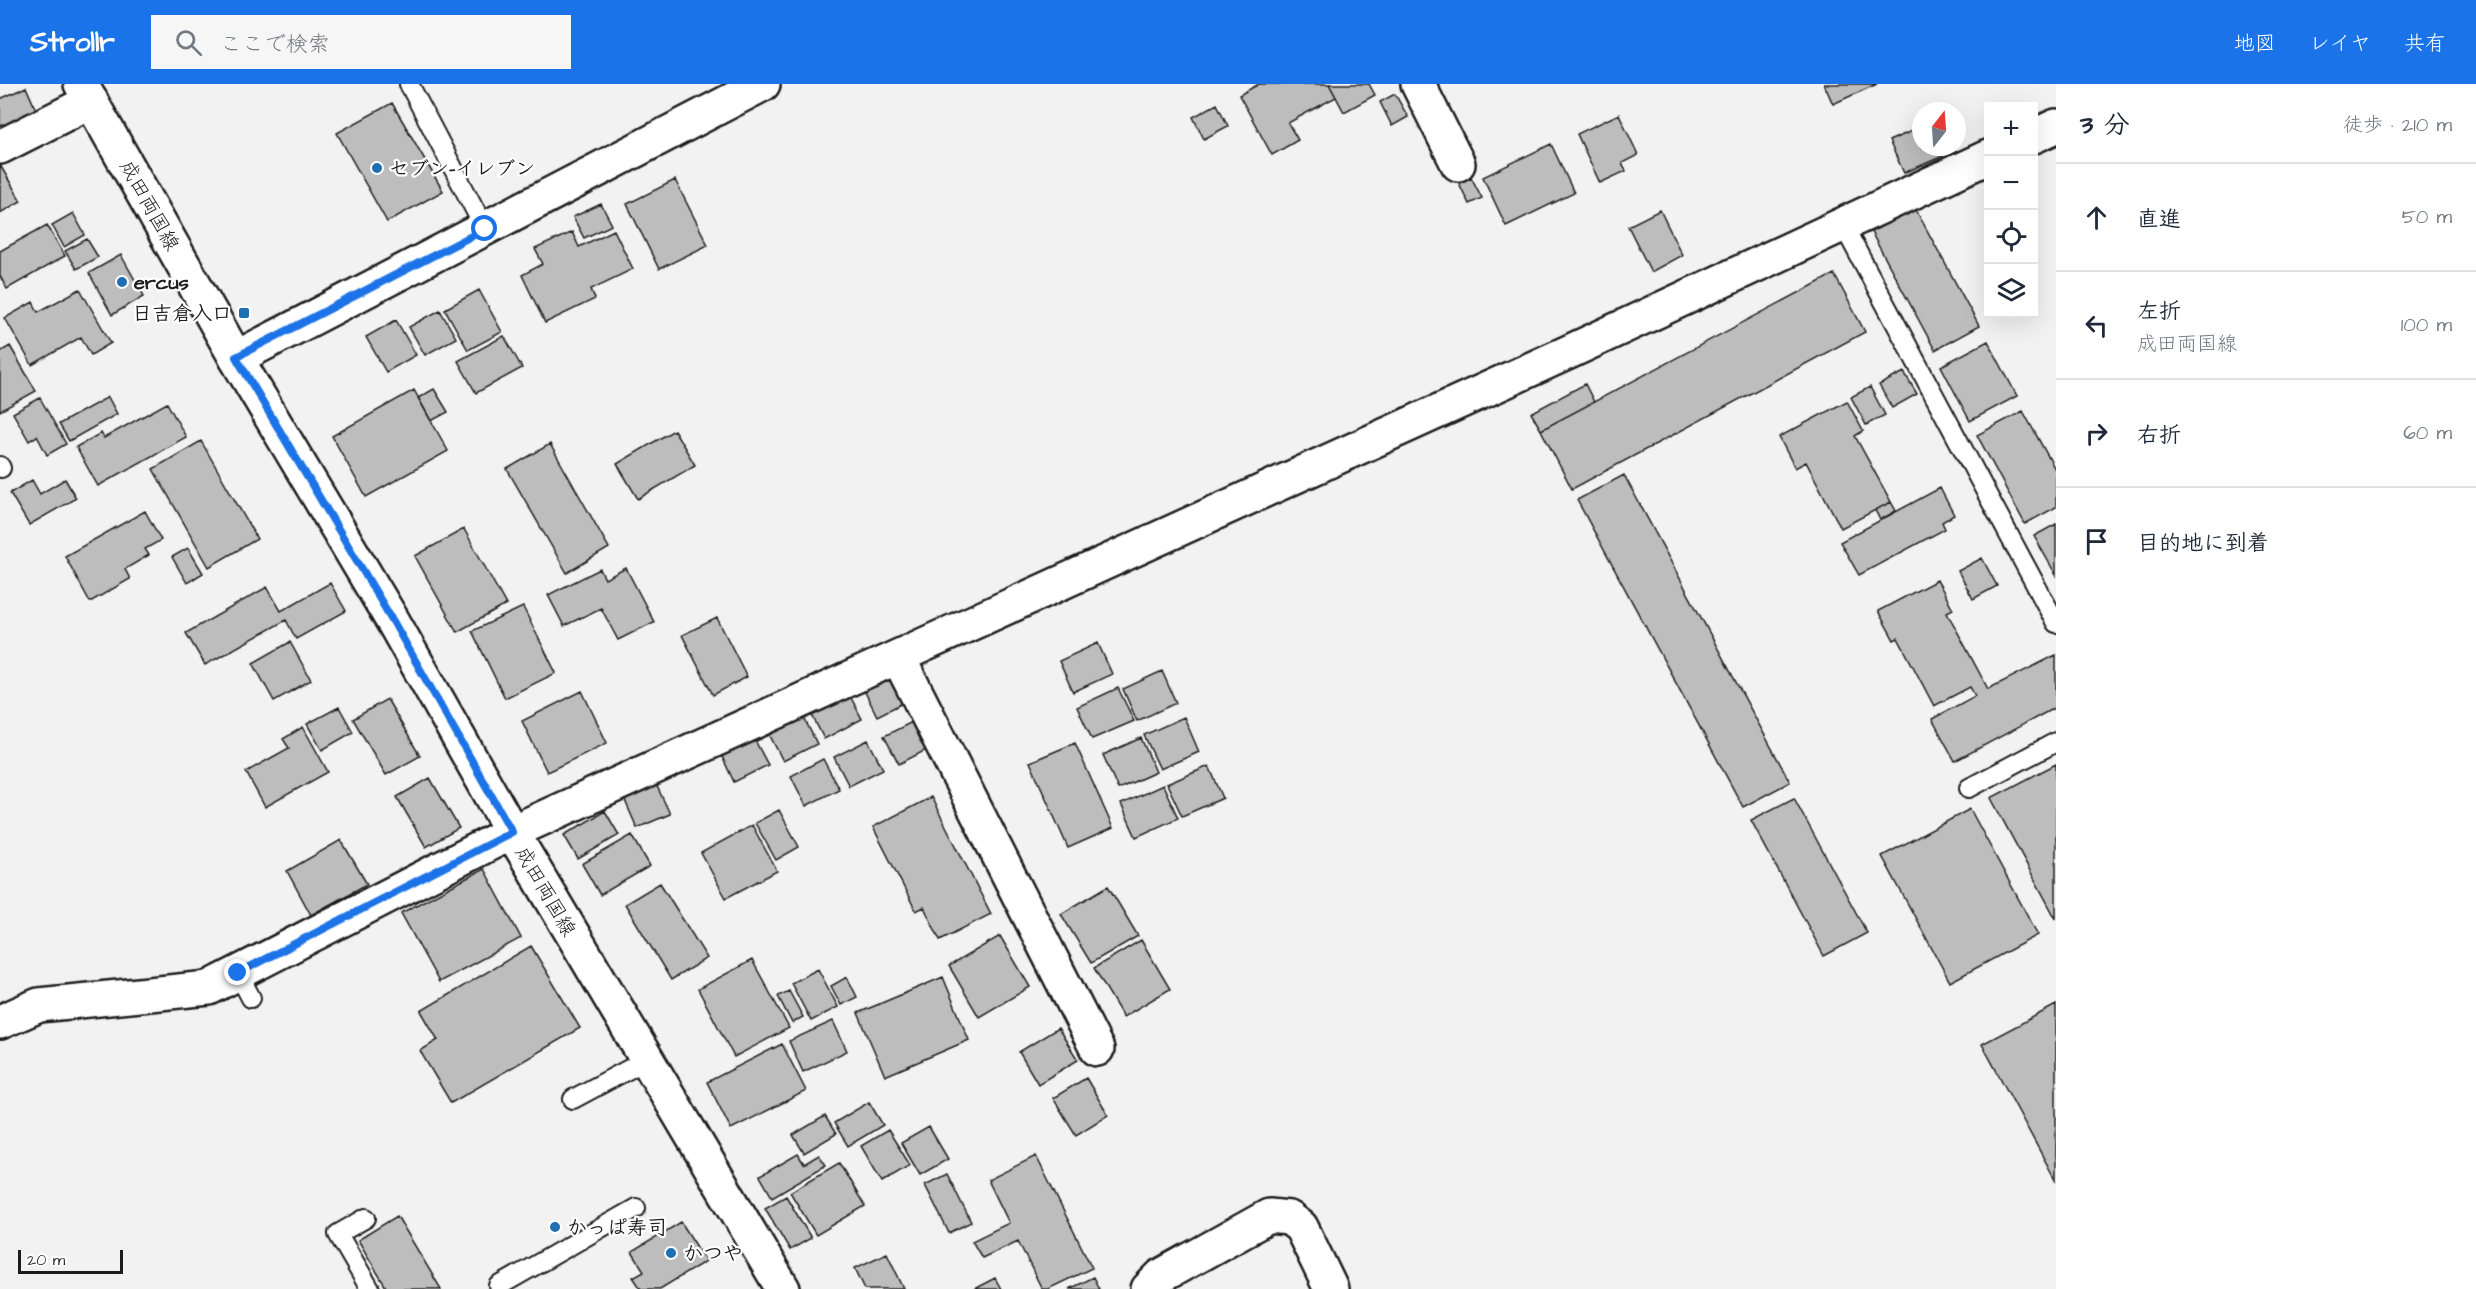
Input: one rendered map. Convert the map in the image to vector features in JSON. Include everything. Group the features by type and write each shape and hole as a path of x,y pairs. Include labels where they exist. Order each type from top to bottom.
{"street":[{"path":"236,357 763,84"},
{"path":"1418,84 1458,164"},
{"path":"0,147 86,93"},
{"name":"成田両国線","path":"86,93 236,357 394,623 512,832 783,1289"},
{"path":"2038,134 2056,126"},
{"path":"0,1022 39,1005 244,986 512,832 1984,159"},
{"path":"898,657 1097,1049"},
{"path":"1148,1289 1161,1276 1269,1216 1289,1218 1301,1227 1331,1289"}],"lane":[{"path":"409,84 485,229"},
{"path":"1843,225 2056,623"},
{"path":"1969,788 2056,742"},
{"path":"573,1098 646,1060"},
{"path":"500,1286 636,1208"},
{"path":"366,1218 338,1234 370,1289"}],"building":[{"path":"1259,84 1329,84 1336,97 1288,123 1298,140 1272,155 1239,95"},
{"path":"1329,84 1369,84 1375,95 1344,112"},
{"path":"1824,84 1877,84 1833,104"},
{"path":"26,87 37,112 0,129 0,99"},
{"path":"1395,94 1408,117 1392,126 1380,102"},
{"path":"392,103 443,191 387,222 337,133"},
{"path":"1217,104 1228,126 1204,139 1193,117"},
{"path":"1619,114 1638,155 1622,163 1626,171 1600,183 1577,134"},
{"path":"1912,131 1912,156 1943,156 1904,173 1889,141"},
{"path":"1551,144 1574,193 1506,226 1483,177"},
{"path":"0,165 21,201 0,213"},
{"path":"1471,177 1482,198 1469,204 1459,183"},
{"path":"675,180 708,245 659,269 627,204"},
{"path":"601,204 612,225 584,238 573,217"},
{"path":"1915,208 1979,326 1935,350 1871,232"},
{"path":"1660,210 1682,255 1651,272 1628,226"},
{"path":"73,213 85,235 64,247 52,225"},
{"path":"47,225 65,256 7,289 0,276 0,251"},
{"path":"614,230 633,269 591,289 595,299 545,323 522,275 543,264 535,249 572,232 579,247"},
{"path":"87,239 98,257 76,269 65,251"},
{"path":"121,255 144,296 112,315 89,273"},
{"path":"1834,274 1865,332 1572,489 1541,430"},
{"path":"80,289 111,343 91,355 81,337 32,365 5,318 33,302 38,312"},
{"path":"479,290 502,332 468,350 445,309"},
{"path":"440,310 456,338 425,355 409,327"},
{"path":"396,320 416,355 386,372 366,337"},
{"path":"504,336 522,368 476,393 458,361"},
{"path":"1988,341 2017,396 1970,421 1941,366"},
{"path":"10,346 36,391 0,411 0,352"},
{"path":"1904,372 1917,394 1892,408 1879,385"},
{"path":"1585,384 1594,402 1541,430 1531,413"},
{"path":"1870,387 1885,415 1866,425 1851,397"},
{"path":"434,389 448,412 431,421 418,398"},
{"path":"414,390 448,451 366,497 332,436"},
{"path":"108,397 117,414 69,441 59,424"},
{"path":"40,398 66,444 47,455 37,436 29,441 13,413"},
{"path":"1847,401 1863,431 1855,436 1891,502 1841,528 1806,462 1795,468 1779,437"},
{"path":"167,403 186,437 98,486 76,447 101,433 104,438"},
{"path":"2023,411 2056,471 2056,507 2025,524 1977,435"},
{"path":"674,430 695,465 638,499 617,464"},
{"path":"201,441 257,539 209,567 153,469"},
{"path":"550,444 609,548 567,573 507,469"},
{"path":"1624,475 1790,782 1743,807 1577,500"},
{"path":"65,479 76,498 29,525 10,493 32,480 40,494"},
{"path":"1940,488 1954,515 1942,522 1945,529 1859,575 1840,542"},
{"path":"1891,502 1896,511 1880,520 1875,510"},
{"path":"145,511 161,540 145,549 149,555 125,569 130,579 90,602 65,556"},
{"path":"2056,524 2056,575 2034,536"},
{"path":"464,529 506,605 457,632 415,556"},
{"path":"188,548 203,573 187,583 172,557"},
{"path":"1982,558 1997,586 1973,599 1958,571"},
{"path":"626,568 654,622 618,640 601,608 564,626 548,595 600,569 605,579"},
{"path":"1937,580 1953,609 1947,612 1988,689 2056,655 2056,707 1955,761 1932,719 1975,696 1970,687 1934,706 1898,638 1894,640 1878,611"},
{"path":"330,583 346,611 296,639 286,620 205,665 186,633 267,587 281,611"},
{"path":"523,607 556,673 505,698 472,631"},
{"path":"717,618 747,677 713,695 682,635"},
{"path":"290,642 311,680 274,701 253,663"},
{"path":"1098,643 1112,674 1073,692 1059,661"},
{"path":"896,669 911,699 877,716 862,686"},
{"path":"1162,671 1176,703 1137,721 1123,689"},
{"path":"1118,688 1134,721 1092,739 1077,707"},
{"path":"582,691 607,743 547,772 522,721"},
{"path":"848,692 862,719 824,739 810,711"},
{"path":"387,699 420,756 386,775 353,719"},
{"path":"339,707 353,732 322,750 307,724"},
{"path":"800,710 817,744 783,761 766,728"},
{"path":"1184,717 1199,752 1160,769 1144,735"},
{"path":"918,719 932,747 899,764 884,736"},
{"path":"303,727 328,772 265,807 246,772 289,748 283,739"},
{"path":"751,733 768,765 734,782 719,750"},
{"path":"1141,738 1156,772 1118,789 1103,755"},
{"path":"868,740 883,769 849,786 834,757"},
{"path":"1075,743 1113,828 1068,848 1030,762"},
{"path":"823,759 839,789 806,806 791,776"},
{"path":"2056,764 2056,919 1991,798"},
{"path":"1209,766 1223,798 1182,816 1167,784"},
{"path":"430,778 459,828 426,847 397,797"},
{"path":"655,782 670,814 637,828 623,796"},
{"path":"1163,785 1178,818 1136,837 1121,804"},
{"path":"931,797 991,914 940,940 924,907 916,911 873,827"},
{"path":"1794,798 1867,933 1824,956 1751,820"},
{"path":"1970,809 2038,935 1950,982 1882,856"},
{"path":"779,810 799,847 776,860 755,823"},
{"path":"605,811 619,835 578,859 564,835"},
{"path":"752,825 777,871 726,898 701,853"},
{"path":"632,835 650,866 600,895 582,864"},
{"path":"341,840 367,884 311,915 287,871"},
{"path":"484,869 521,938 439,982 401,913"},
{"path":"660,883 707,958 671,980 625,904"},
{"path":"1108,886 1138,936 1091,963 1061,914"},
{"path":"1000,936 1030,987 979,1017 949,966"},
{"path":"1141,940 1170,989 1123,1017 1094,968"},
{"path":"531,946 580,1028 451,1103 420,1051 438,1040 421,1011"},
{"path":"752,960 789,1028 734,1057 698,989"},
{"path":"818,969 838,1007 811,1021 791,983"},
{"path":"847,977 857,997 841,1005 831,986"},
{"path":"943,977 969,1040 885,1076 858,1013"},
{"path":"789,991 803,1017 792,1023 778,996"},
{"path":"2056,1005 2056,1181 1982,1044"},
{"path":"833,1021 847,1051 803,1072 789,1041"},
{"path":"1058,1028 1078,1060 1038,1084 1019,1052"},
{"path":"782,1044 806,1091 731,1129 707,1082"},
{"path":"1086,1078 1108,1115 1076,1135 1053,1098"},
{"path":"869,1102 883,1125 848,1146 834,1123"},
{"path":"825,1116 836,1134 804,1153 793,1135"},
{"path":"929,1127 948,1159 920,1175 901,1143"},
{"path":"888,1130 910,1165 882,1182 861,1146"},
{"path":"798,1154 804,1164 819,1155 826,1165 772,1197 760,1176"},
{"path":"1036,1156 1092,1268 1048,1289 1042,1289 1018,1241 982,1258 972,1241 1009,1223 988,1180"},
{"path":"839,1163 865,1206 816,1235 790,1192"},
{"path":"947,1174 971,1222 949,1233 925,1185"},
{"path":"786,1196 811,1238 790,1250 765,1208"},
{"path":"397,1216 441,1289 387,1289 358,1240"},
{"path":"681,1222 706,1261 660,1289 641,1289 633,1277 644,1271 632,1252"},
{"path":"887,1253 904,1289 865,1289 855,1268"},
{"path":"1093,1277 1099,1289 1069,1289"},
{"path":"995,1278 1001,1289 974,1289"}],"place":[{"name":"セブン-イレブン","path":"377,168"},
{"name":"ercus","path":"122,282"},
{"name":"日吉倉入口","path":"244,313"},
{"name":"かっぱ寿司","path":"555,1227"},
{"name":"かつや","path":"671,1253"}],"route":[{"path":"238,973 512,832 394,623 236,357 485,229"}]}
